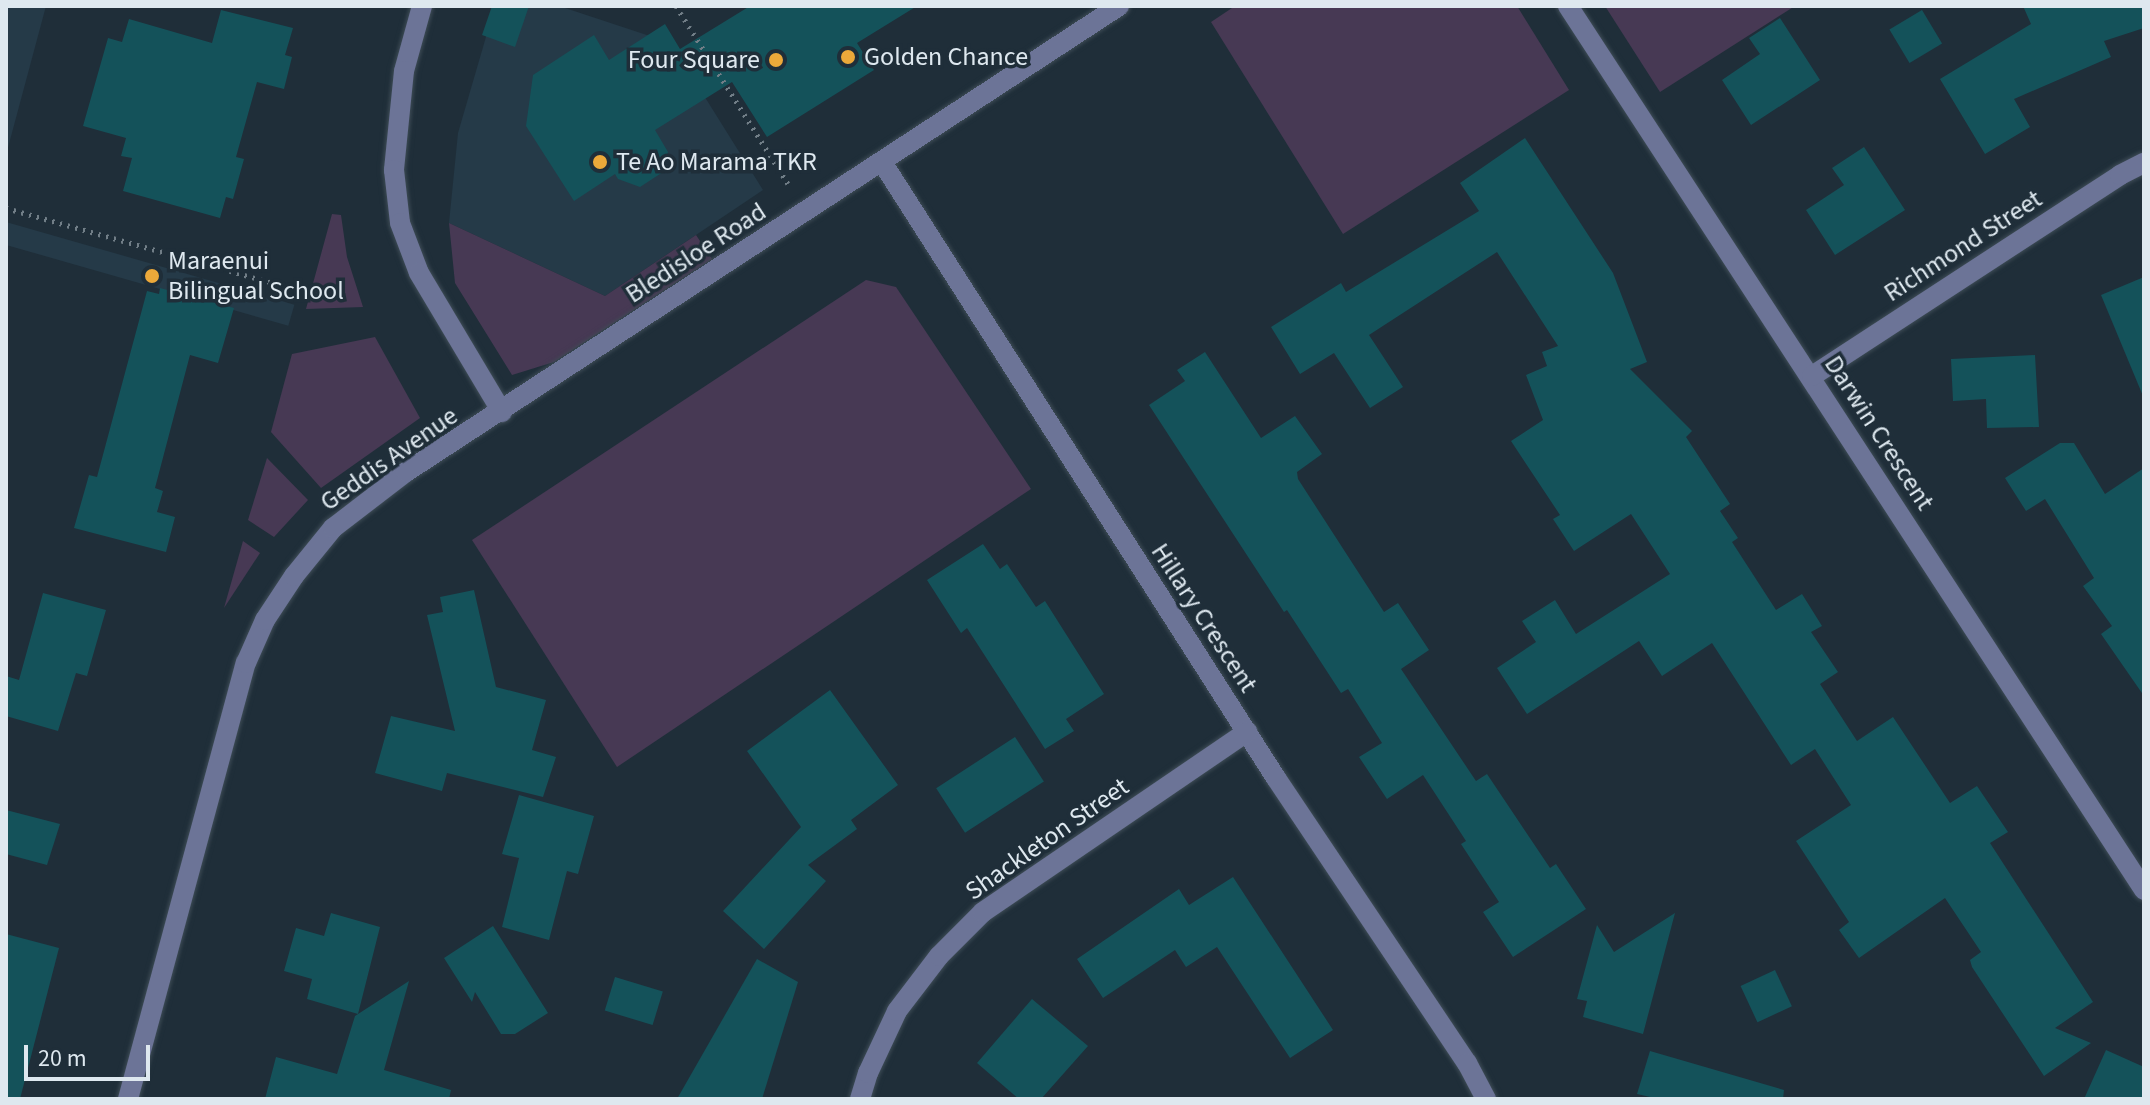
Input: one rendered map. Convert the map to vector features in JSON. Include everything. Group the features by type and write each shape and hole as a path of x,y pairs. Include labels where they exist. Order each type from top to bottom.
{"street":[{"path":"422,6 404,71 395,156 400,223 419,273 502,412"},
{"name":"Bledisloe Road","path":"502,412 1119,6"},
{"name":"Darwin Crescent","path":"1568,6 1812,376 2144,890"},
{"name":"Hillary Crescent","path":"882,162 1247,732 1467,1063 1486,1099"},
{"name":"Richmond Street","path":"1812,376 2120,175 2144,163"},
{"name":"Geddis Avenue","path":"128,1099 246,663 265,620 294,576 333,528 406,472 502,412"},
{"name":"Shackleton Street","path":"860,1099 868,1073 897,1011 939,956 983,912 1247,732"}],"path":[{"path":"676,6 806,212"},
{"path":"6,208 329,299"}],"shaded area":[{"path":"6,6 46,6 6,155"},
{"name":"Te Ao Marama TKR","path":"495,6 559,6 671,43 763,190 605,296 449,223 458,133"},
{"path":"1235,6 1517,6 1569,90 1343,234 1211,22"},
{"path":"1605,6 1795,6 1660,92"},
{"path":"332,214 341,215 347,257 363,307 306,309"},
{"name":"Maraenui Bilingual School","path":"6,222 294,305 288,326 6,245"},
{"path":"449,223 605,296 696,235 712,259 554,362 512,375 455,283"},
{"path":"866,280 896,287 1031,489 617,767 472,540"},
{"path":"375,337 420,418 321,488 271,432 292,354"},
{"path":"267,458 308,500 274,537 248,520"},
{"path":"243,541 260,553 224,608"}],"building":[{"path":"492,6 529,6 515,47 482,35"},
{"path":"750,6 917,6 857,43 874,70 767,137 732,82 655,130 668,152 663,172 640,187 618,179 615,174 574,201 526,126 533,75 594,35 609,60 665,24 680,49"},
{"path":"2023,6 2144,6 2144,28 2104,41 2111,57 2014,99 2030,127 1985,154 1940,79 2031,24"},
{"path":"221,10 293,28 285,55 292,57 284,89 257,82 236,157 244,159 233,199 226,197 220,218 123,191 132,158 121,156 126,138 83,126 108,38 122,42 129,19 212,43"},
{"path":"1922,10 1942,43 1910,63 1889,30"},
{"path":"1780,18 1820,80 1751,125 1722,80 1760,54 1749,38"},
{"path":"1525,138 1613,273 1647,362 1630,369 1692,431 1686,437 1730,504 1720,511 1738,538 1732,542 1776,610 1802,594 1822,626 1811,632 1838,672 1820,684 1857,741 1893,717 1950,803 1977,786 2008,832 1990,843 2093,1002 2055,1028 2091,1043 2044,1076 1972,967 1970,960 1981,952 1945,898 1859,958 1839,930 1849,922 1796,841 1851,805 1815,749 1791,765 1712,643 1662,676 1639,641 1527,714 1497,668 1536,642 1522,621 1555,600 1576,634 1670,574 1631,514 1574,551 1553,519 1560,515 1511,441 1543,420 1526,375 1547,366 1542,352 1558,346 1497,252 1369,335 1403,387 1370,408 1334,353 1300,374 1271,327 1341,283 1346,292 1479,211 1460,183"},
{"path":"1864,147 1905,210 1835,255 1806,210 1844,185 1832,168"},
{"path":"2144,277 2144,396 2143,396 2101,295"},
{"path":"160,288 234,308 218,363 190,355 155,488 163,491 157,512 175,517 166,552 74,528 89,475 97,477 147,291 159,294"},
{"path":"1205,352 1261,438 1295,416 1322,454 1297,472 1298,479 1384,612 1398,603 1429,650 1401,669 1476,781 1487,774 1550,868 1556,864 1586,909 1513,957 1483,912 1499,902 1461,844 1466,841 1423,775 1387,799 1359,757 1382,743 1348,689 1341,693 1287,610 1284,612 1149,405 1185,381 1177,370"},
{"path":"2035,355 2039,427 1987,428 1986,399 1953,401 1951,359"},
{"path":"2060,443 2074,443 2105,494 2144,468 2144,696 2101,634 2112,626 2083,586 2094,578 2045,499 2026,511 2005,478"},
{"path":"983,544 1000,569 1007,564 1036,607 1045,601 1104,694 1066,719 1074,731 1045,749 967,628 961,633 927,580"},
{"path":"474,590 496,687 546,700 532,750 556,757 543,797 447,773 442,791 375,773 391,716 455,731 427,615 443,612 440,597"},
{"path":"43,593 106,610 87,676 76,673 58,731 6,716 6,676 19,680"},
{"path":"830,690 898,785 851,820 857,829 808,865 826,881 764,949 723,911 801,827 747,751"},
{"path":"1015,737 1044,781 965,833 936,788"},
{"path":"519,795 594,816 578,874 567,871 549,940 502,927 519,858 502,854"},
{"path":"6,810 60,824 47,865 6,854"},
{"path":"1233,877 1333,1030 1290,1058 1217,947 1186,967 1175,950 1103,998 1077,959 1179,889 1189,905"},
{"path":"331,913 380,927 358,1014 307,999 312,979 284,971 296,928 324,936"},
{"path":"1675,913 1643,1034 1583,1017 1587,1001 1577,999 1597,925 1614,952"},
{"path":"493,926 548,1013 515,1034 501,1034 475,992 472,1002 444,958"},
{"path":"6,934 59,948 20,1099 6,1099"},
{"path":"757,959 798,982 762,1099 677,1099"},
{"path":"1775,970 1792,1006 1757,1022 1741,986"},
{"path":"615,977 663,992 653,1025 605,1010"},
{"path":"409,981 384,1070 451,1090 449,1099 265,1099 276,1057 337,1074 355,1016"},
{"path":"1032,999 1088,1046 1041,1099 1019,1099 977,1063"},
{"path":"2106,1050 2144,1067 2144,1099 2084,1099"},
{"path":"1650,1051 1784,1090 1783,1099 1659,1099 1637,1094"}],"place":[{"name":"Golden Chance","path":"848,57"},
{"name":"Four Square","path":"776,60"},
{"name":"Te Ao Marama TKR","path":"600,162"},
{"name":"Maraenui Bilingual School","path":"152,276"}]}
